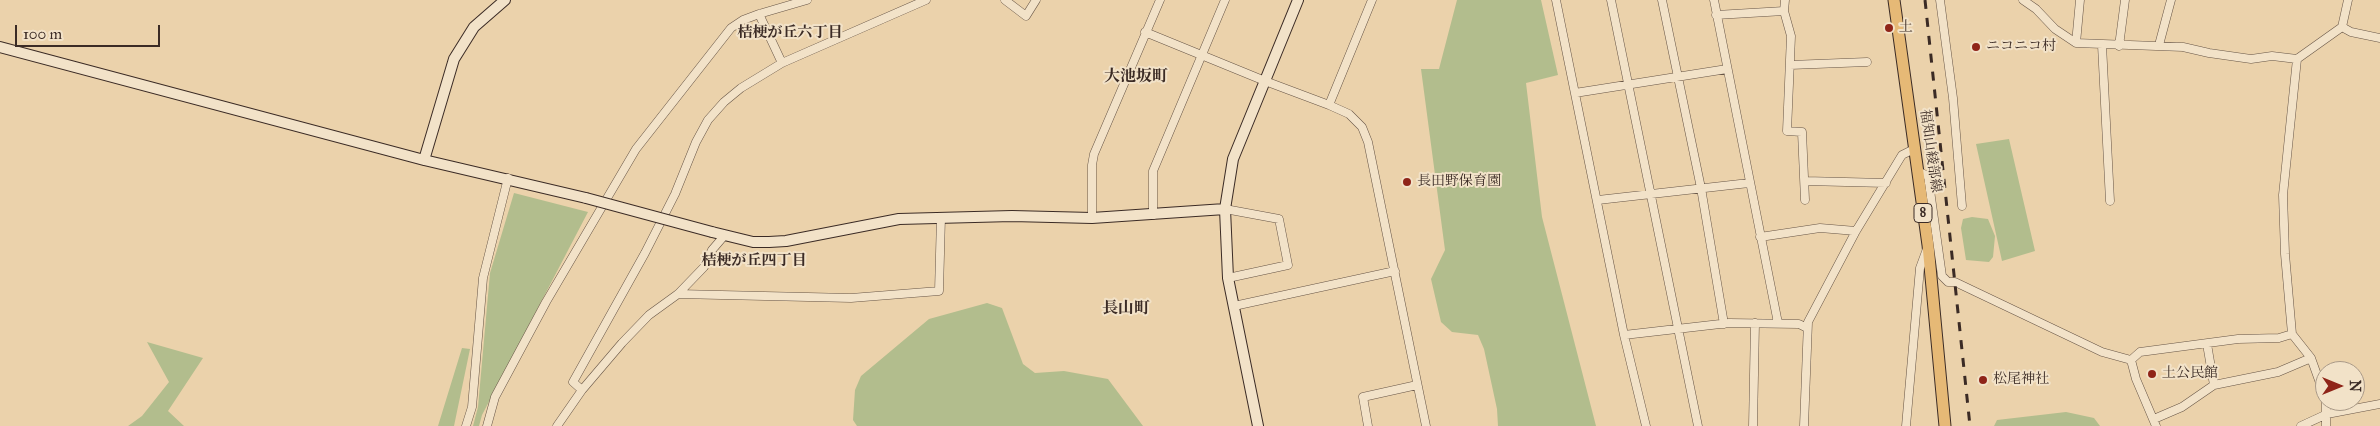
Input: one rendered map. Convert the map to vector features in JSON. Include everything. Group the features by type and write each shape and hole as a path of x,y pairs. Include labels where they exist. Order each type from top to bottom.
{"main road":[{"name":"福知山綾部線","path":"1894,0 1928,245 1945,426"}],"street":[{"path":"424,160 454,59 474,27 505,0"},
{"path":"488,426 495,398 550,294 636,149 732,28 743,20 759,14 807,0"},
{"path":"582,390 573,382 645,253 675,194 696,142 708,120 724,102 741,88 782,63 926,0"},
{"path":"1005,0 1026,16 1036,0"},
{"path":"1092,218 1092,165 1094,154 1160,0"},
{"path":"1153,215 1153,171 1225,0"},
{"path":"1258,426 1228,278 1225,209 1233,159 1298,0"},
{"path":"1329,105 1372,0"},
{"path":"1556,0 1624,335 1646,426"},
{"path":"1611,0 1698,426"},
{"path":"1662,0 1701,188 1724,324"},
{"path":"1714,0 1778,323"},
{"path":"1785,0 1784,11 1791,36 1787,131 1802,132 1805,200"},
{"path":"1940,0 1954,98 1962,206"},
{"path":"2023,0 2055,29 2076,43 2183,47 2250,59 2272,56 2297,59 2342,27 2348,0"},
{"path":"2076,43 2080,0"},
{"path":"2119,46 2125,0"},
{"path":"2159,45 2171,0"},
{"path":"1716,15 1784,11"},
{"path":"759,14 782,63"},
{"path":"2342,27 2351,32 2380,38"},
{"path":"1145,32 1202,54 1264,82 1329,105 1349,114 1362,127 1395,270 1426,426"},
{"path":"2102,45 2110,201"},
{"path":"0,47 424,160 508,178 724,236 753,242 786,241 899,219 941,217 1092,218 1225,209 1279,219 1288,265 1228,278"},
{"path":"2297,59 2284,195 2285,254 2292,334 2311,358 2315,369"},
{"path":"1790,65 1866,62"},
{"path":"1575,92 1679,78 1727,69"},
{"path":"1804,426 1808,322 1856,231 1902,155 1914,149"},
{"path":"1917,171 1928,176 1942,276 1948,282 1955,282 2102,352 2131,360"},
{"path":"466,426 472,407 483,278 508,178"},
{"path":"1804,181 1886,183"},
{"path":"1598,200 1749,183"},
{"path":"678,294 851,298 939,291 941,217"},
{"path":"1760,237 1820,228 1856,231"},
{"path":"557,426 582,390 649,315 678,294 704,267 712,250 724,236"},
{"path":"1906,426 1920,268 1928,245"},
{"path":"1234,306 1395,270"},
{"path":"1624,335 1724,324 1799,324 1807,328"},
{"path":"1753,426 1755,324"},
{"path":"2131,360 2140,352 2238,339 2280,338 2292,334"},
{"path":"2207,344 2214,385"},
{"path":"2131,360 2136,379 2155,422 2182,407 2214,385 2278,372 2311,358"},
{"path":"1368,426 1363,397 1417,385"},
{"path":"2301,426 2328,414 2380,404"},
{"path":"2326,426 2328,411"}],"green space":[{"path":"1457,0 1541,0 1558,75 1526,83 1542,217 1596,426 1498,426 1497,409 1484,349 1478,335 1452,332 1441,322 1431,279 1445,250 1421,69 1439,69"},
{"path":"2009,139 2035,251 2002,261 1976,144"},
{"path":"514,193 588,212 482,415 479,426 473,426 478,407 490,273"},
{"path":"1972,217 1988,219 1995,236 1993,257 1989,262 1966,260 1961,228 1963,219"},
{"path":"987,303 1002,308 1023,364 1035,373 1064,371 1108,379 1143,426 857,426 853,420 855,390 861,376 929,319"},
{"path":"147,342 203,358 168,411 184,426 128,426 142,416 169,382"},
{"path":"462,348 470,349 454,426 438,426"},
{"path":"2066,412 2094,418 2100,426 1994,426 1997,420"}],"railway":[{"path":"1925,0 1970,426"}],"place":[{"name":"土","path":"1889,28"},
{"name":"ニコニコ村","path":"1976,47"},
{"name":"長田野保育園","path":"1407,182"},
{"name":"土公民館","path":"2152,374"},
{"name":"松尾神社","path":"1983,380"}],"district":[{"name":"桔梗が丘六丁目","path":"790,33"},
{"name":"大池坂町","path":"1136,77"},
{"name":"桔梗が丘四丁目","path":"754,261"},
{"name":"長山町","path":"1126,309"}]}
